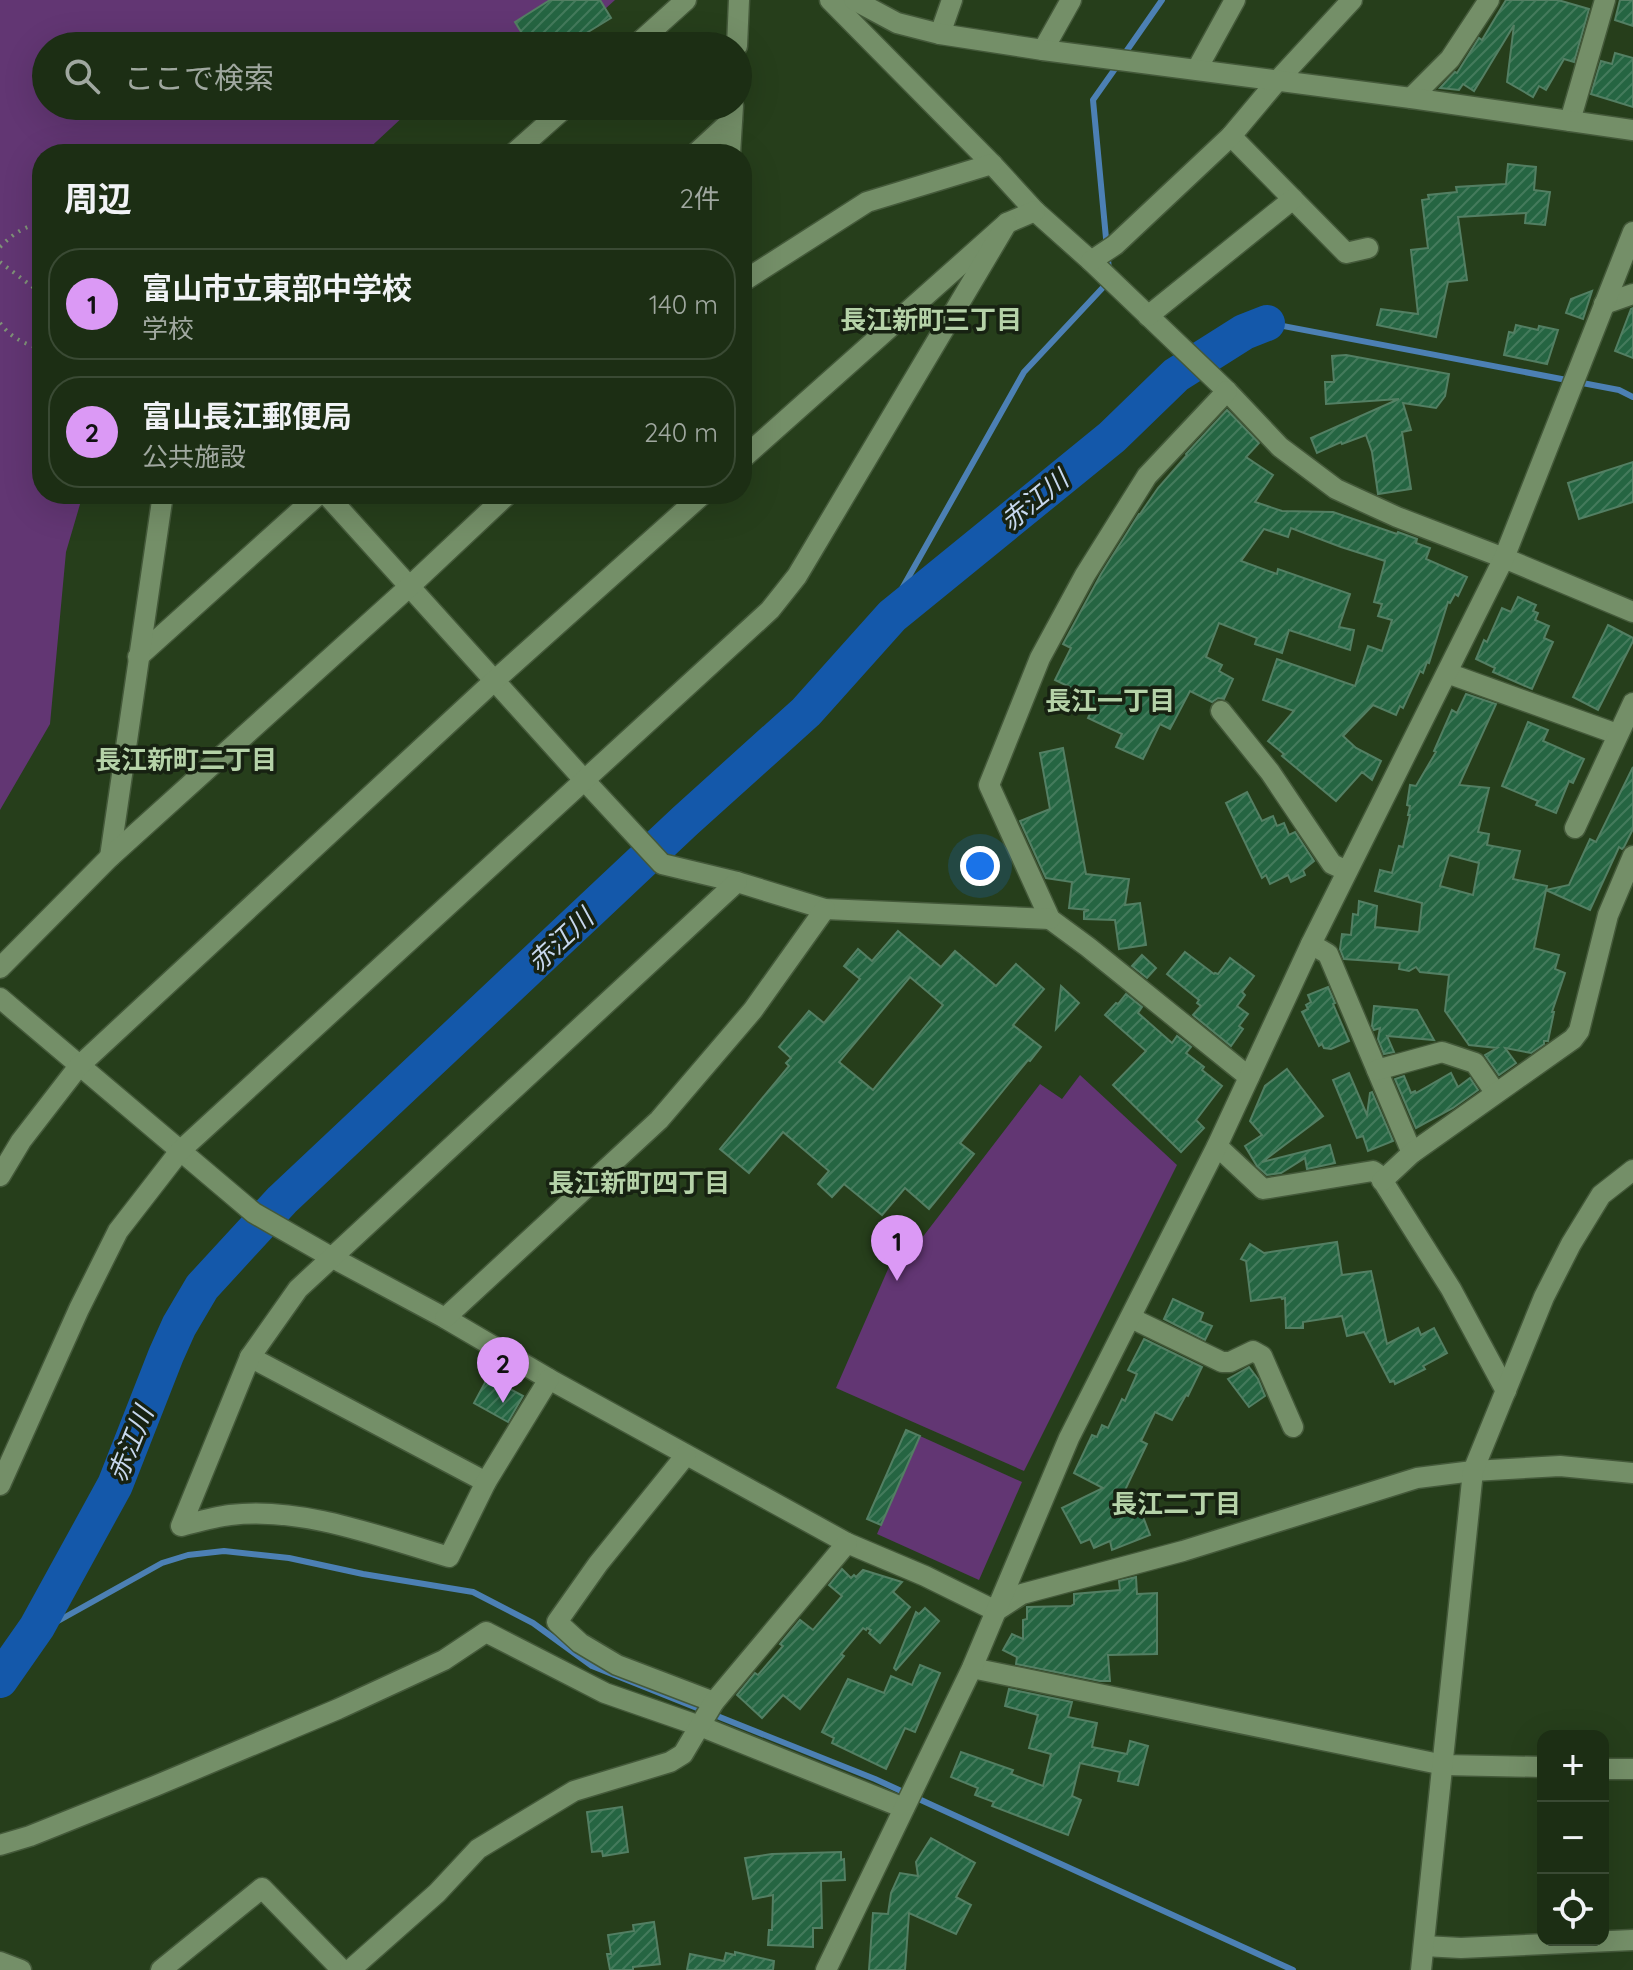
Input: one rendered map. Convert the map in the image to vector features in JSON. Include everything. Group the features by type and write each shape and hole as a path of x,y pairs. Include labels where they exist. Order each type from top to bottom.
{"street":[{"path":"651,32 686,0"},
{"path":"738,32 739,0"},
{"path":"830,0 1035,211 1227,391 1280,447 1336,489 1397,517 1633,612"},
{"path":"854,0 897,23 940,34 1633,130"},
{"path":"940,34 952,0"},
{"path":"1043,50 1071,0"},
{"path":"1197,69 1235,0"},
{"path":"1091,261 1115,245 1231,136 1352,0"},
{"path":"1411,98 1450,59 1489,0"},
{"path":"1570,121 1605,0"},
{"path":"524,144 551,120"},
{"path":"704,144 727,120"},
{"path":"731,144 732,120"},
{"path":"1231,136 1346,253 1368,248"},
{"path":"752,276 867,202 992,164"},
{"path":"1148,316 1293,199"},
{"path":"752,450 1007,223 1035,211"},
{"path":"0,1485 79,1309 118,1231 180,1151 770,610 797,576 1007,223"},
{"path":"826,1970 972,1668 1069,1438 1217,1146 1311,944 1504,558 1633,232"},
{"path":"1604,304 1633,294"},
{"path":"1227,391 1147,476 1085,575 1040,658 989,785 1050,919 1249,1077"},
{"path":"110,857 161,504"},
{"path":"138,657 308,504"},
{"path":"335,504 662,864 737,882 825,909 1050,919"},
{"path":"0,968 110,857 497,504"},
{"path":"0,1176 21,1141 79,1066 494,681 692,504"},
{"path":"1447,673 1617,734"},
{"path":"1575,828 1633,703"},
{"path":"1221,711 1270,772 1332,864 1347,871"},
{"path":"1382,1181 1412,1153 1573,1039 1579,1031 1608,915 1633,856"},
{"path":"549,1379 486,1482 449,1557 335,1524 278,1514 231,1515 181,1526 250,1357 298,1289 737,882"},
{"path":"445,1318 659,1120 753,1010 825,909"},
{"path":"1311,944 1328,954 1412,1153"},
{"path":"0,998 254,1213 847,1543 996,1611"},
{"path":"1377,1070 1442,1052 1475,1063 1495,1092"},
{"path":"1217,1146 1263,1189 1373,1171 1451,1289 1506,1391"},
{"path":"1421,1970 1473,1471 1544,1297 1571,1244 1601,1195 1633,1170"},
{"path":"1131,1318 1222,1362 1230,1362 1253,1351 1262,1356 1293,1427"},
{"path":"250,1357 486,1482"},
{"path":"686,1455 598,1564 557,1622 580,1643 617,1665 714,1702"},
{"path":"996,1611 1022,1594 1183,1551 1417,1478 1560,1466 1633,1473"},
{"path":"350,1970 437,1893 478,1849 574,1791 670,1762 683,1754 714,1702 847,1543"},
{"path":"0,1845 44,1830 338,1709 444,1660 486,1632 605,1693 700,1726 904,1808"},
{"path":"972,1668 1444,1765 1537,1767"},
{"path":"1609,1769 1633,1769"},
{"path":"161,1970 262,1888 342,1970"},
{"path":"1424,1946 1461,1948 1633,1940"},
{"path":"0,1962 21,1970"}],"path":[{"path":"0,247 14,233 32,225"},
{"path":"0,262 32,286"},
{"path":"0,323 6,331 32,346"}],"shaded area":[{"path":"0,0 615,0 580,32 32,32 32,120 400,120 374,144 32,144 32,504 80,504 66,552 50,724 0,810"},
{"path":"1080,1075 1177,1165 1024,1471 836,1388 899,1244 915,1247 1040,1084 1062,1099"},
{"path":"920,1436 1022,1482 979,1580 877,1534"}],"building":[{"path":"550,0 600,0 611,18 588,32 521,32 515,22"},
{"path":"1506,0 1558,0 1589,9 1574,62 1564,59 1546,90 1539,86 1533,97 1507,82 1514,25 1474,91 1463,84 1459,90 1440,88 1457,73 1479,38 1482,40"},
{"path":"1620,0 1633,0 1633,26 1615,20"},
{"path":"1615,53 1633,58 1633,107 1591,94 1601,61 1612,64"},
{"path":"1508,164 1536,167 1534,190 1550,192 1545,225 1525,223 1526,213 1458,217 1467,280 1448,282 1436,337 1377,325 1381,309 1418,314 1411,250 1428,248 1422,200 1429,199 1428,195 1457,192 1456,187 1506,184"},
{"path":"1592,291 1583,319 1566,313 1571,299"},
{"path":"1633,308 1633,358 1615,351"},
{"path":"1516,325 1558,330 1547,364 1504,355 1509,332 1514,333"},
{"path":"1346,355 1449,374 1445,396 1436,408 1403,403 1411,430 1402,432 1411,489 1378,494 1372,452 1366,435 1317,453 1311,438 1399,399 1326,404 1325,382 1334,382 1332,356"},
{"path":"1227,410 1259,443 1246,457 1273,475 1255,502 1282,511 1333,512 1398,532 1430,548 1426,559 1467,577 1458,596 1455,594 1448,602 1429,663 1423,673 1420,671 1403,708 1400,706 1396,715 1373,705 1343,736 1356,748 1381,761 1372,780 1362,772 1336,801 1268,741 1294,711 1263,700 1277,659 1355,686 1368,646 1382,651 1392,620 1378,616 1382,604 1374,602 1385,561 1291,528 1288,537 1264,529 1241,561 1277,574 1278,569 1350,594 1339,627 1354,630 1350,650 1289,630 1282,653 1255,644 1257,638 1219,623 1206,657 1222,665 1219,671 1233,679 1224,699 1218,698 1212,702 1190,691 1170,729 1160,724 1143,759 1116,747 1122,734 1088,718 1092,710 1076,704 1065,692 1070,687 1055,680 1071,648 1063,644 1101,574 1139,514 1186,454"},
{"path":"1633,462 1633,502 1579,519 1568,483"},
{"path":"1518,597 1536,605 1533,611 1538,613 1535,620 1549,626 1544,638 1553,642 1532,689 1493,672 1495,668 1476,659 1502,608 1511,612"},
{"path":"1608,625 1633,638 1633,641 1598,710 1573,697"},
{"path":"1466,694 1496,704 1459,785 1489,788 1478,832 1489,834 1487,845 1520,851 1513,879 1547,886 1534,948 1559,955 1555,969 1565,973 1552,1012 1548,1041 1531,1053 1505,1048 1516,1063 1499,1075 1485,1055 1497,1048 1469,1045 1445,1011 1449,975 1420,972 1416,967 1409,971 1399,969 1400,963 1344,959 1340,949 1342,934 1351,935 1353,914 1358,915 1359,901 1377,906 1375,927 1419,932 1422,903 1375,891 1380,870 1392,873 1399,846 1403,847 1410,815 1410,806 1407,805 1410,785 1416,786 1436,752 1452,710 1457,713","holes":["1449,855 1479,863 1473,895 1440,886"]},
{"path":"1528,722 1548,730 1543,741 1584,759 1573,783 1569,781 1556,813 1536,805 1538,801 1502,786"},
{"path":"1063,748 1086,874 1129,879 1125,905 1140,903 1146,945 1119,949 1115,920 1084,919 1084,912 1089,910 1069,908 1072,882 1046,878 1020,821 1050,809 1040,753"},
{"path":"1633,767 1633,829 1624,847 1619,847 1590,910 1546,890 1569,885 1590,839 1596,842"},
{"path":"1247,792 1262,821 1273,816 1277,826 1284,823 1289,835 1295,832 1314,861 1303,870 1305,875 1291,882 1288,875 1270,884 1266,875 1262,878 1226,803"},
{"path":"898,931 941,967 955,951 996,986 1016,964 1044,989 1013,1025 1041,1047 960,1143 974,1154 929,1209 905,1188 882,1215 844,1184 832,1197 818,1184 829,1171 783,1132 749,1173 720,1149 789,1066 786,1063 791,1058 779,1047 809,1011 824,1023 860,979 844,966 858,949 872,961","holes":["910,977 943,1005 873,1090 839,1062"]},
{"path":"1185,952 1214,974 1218,974 1230,958 1254,976 1242,992 1245,995 1237,1006 1248,1014 1239,1026 1243,1029 1231,1046 1193,1015 1201,1006 1197,1003 1199,1000 1167,974"},
{"path":"1142,955 1156,968 1147,978 1132,966"},
{"path":"1061,986 1079,1003 1056,1029"},
{"path":"1328,987 1349,1041 1331,1049 1324,1048 1322,1044 1319,1046 1302,1012 1308,1009 1306,1005 1311,1002 1308,995"},
{"path":"1126,994 1142,1007 1138,1013 1172,1043 1177,1036 1191,1047 1186,1053 1222,1086 1196,1120 1204,1128 1181,1152 1113,1085 1146,1051 1105,1015"},
{"path":"1374,1006 1417,1010 1434,1040 1387,1036 1394,1052 1384,1054 1378,1039 1380,1028 1374,1030 1372,1026"},
{"path":"1287,1069 1323,1116 1262,1162 1330,1145 1335,1163 1307,1169 1305,1158 1281,1173 1267,1175 1257,1166 1245,1146 1262,1135 1250,1121 1265,1086"},
{"path":"1349,1073 1367,1115 1372,1092 1393,1141 1368,1151 1363,1136 1357,1138 1333,1080"},
{"path":"1451,1073 1458,1087 1470,1078 1478,1090 1416,1128 1395,1079 1404,1076 1411,1093 1416,1093"},
{"path":"1337,1242 1342,1275 1371,1271 1387,1344 1418,1328 1421,1335 1434,1328 1447,1353 1423,1366 1425,1369 1395,1384 1394,1381 1390,1382 1364,1332 1347,1336 1342,1316 1303,1322 1303,1328 1286,1328 1285,1298 1251,1301 1246,1261 1241,1259 1250,1244 1264,1253"},
{"path":"1173,1299 1203,1313 1200,1321 1212,1326 1205,1340 1164,1319"},
{"path":"1144,1339 1202,1367 1172,1420 1155,1412 1141,1441 1147,1444 1125,1490 1134,1511 1140,1509 1150,1535 1112,1550 1110,1541 1094,1548 1090,1539 1081,1543 1062,1508 1103,1488 1074,1473 1092,1435 1097,1437 1102,1425 1108,1428 1122,1399 1125,1401 1137,1374 1128,1370"},
{"path":"1249,1367 1265,1396 1249,1407 1228,1379"},
{"path":"488,1377 523,1396 508,1422 474,1403"},
{"path":"906,1430 920,1436 881,1525 867,1519"},
{"path":"842,1569 851,1578 863,1570 902,1582 893,1592 910,1607 880,1643 869,1633 871,1630 863,1628 800,1709 783,1695 762,1718 737,1695 783,1646 780,1644 800,1620 813,1630 842,1596 829,1585"},
{"path":"1136,1577 1137,1594 1157,1593 1157,1654 1108,1655 1110,1681 1016,1664 1017,1657 1003,1650 1012,1634 1023,1639 1027,1607 1071,1606 1074,1604 1074,1594 1120,1590 1119,1581"},
{"path":"925,1608 939,1621 896,1670 894,1668 916,1612 919,1614"},
{"path":"920,1665 940,1673 915,1732 905,1728 886,1769 832,1743 834,1738 822,1732 848,1679 884,1693 891,1676 912,1685"},
{"path":"1009,1689 1072,1702 1068,1717 1097,1723 1092,1747 1127,1754 1130,1741 1148,1746 1138,1785 1118,1781 1120,1772 1080,1763 1072,1796 1081,1800 1068,1835 992,1806 994,1802 975,1795 978,1788 951,1777 961,1752 1013,1770 1011,1774 1043,1786 1051,1754 1029,1748 1038,1715 1005,1706"},
{"path":"622,1807 628,1852 603,1856 602,1851 592,1852 587,1812"},
{"path":"931,1838 975,1863 956,1897 971,1905 956,1934 909,1913 905,1970 869,1970 873,1913 888,1914 891,1893 900,1873 918,1876 916,1862"},
{"path":"841,1852 845,1880 821,1881 822,1928 813,1928 813,1947 768,1945 769,1930 772,1930 773,1895 753,1899 745,1858"},
{"path":"654,1922 660,1964 633,1967 633,1970 610,1970 608,1935 634,1931 633,1925"},
{"path":"735,1952 774,1961 773,1970 687,1970 690,1954 724,1961 726,1953 735,1955"}],"waterway":[{"path":"1123,56 1162,0"},
{"path":"1109,270 1093,100 1117,66"},
{"path":"892,616 899,594 1024,372 1109,281"},
{"path":"1267,323 1619,390 1633,397"},
{"name":"赤江川","path":"0,1680 37,1627 115,1485 179,1326 202,1287 282,1200 685,821 806,712 892,616 1112,437 1176,375 1244,332 1267,323"},
{"path":"37,1627 58,1621 162,1563 188,1555 224,1551 289,1558 473,1592 533,1623 592,1666 875,1779 1293,1970"}],"place":[{"name":"富山市立東部中学校","path":"897,1281"},
{"name":"富山長江郵便局","path":"503,1403"}],"district":[{"name":"長江新町三丁目","path":"931,319"},
{"name":"長江一丁目","path":"1110,700"},
{"name":"長江新町二丁目","path":"186,759"},
{"name":"長江新町四丁目","path":"639,1182"},
{"name":"長江二丁目","path":"1176,1503"}]}
